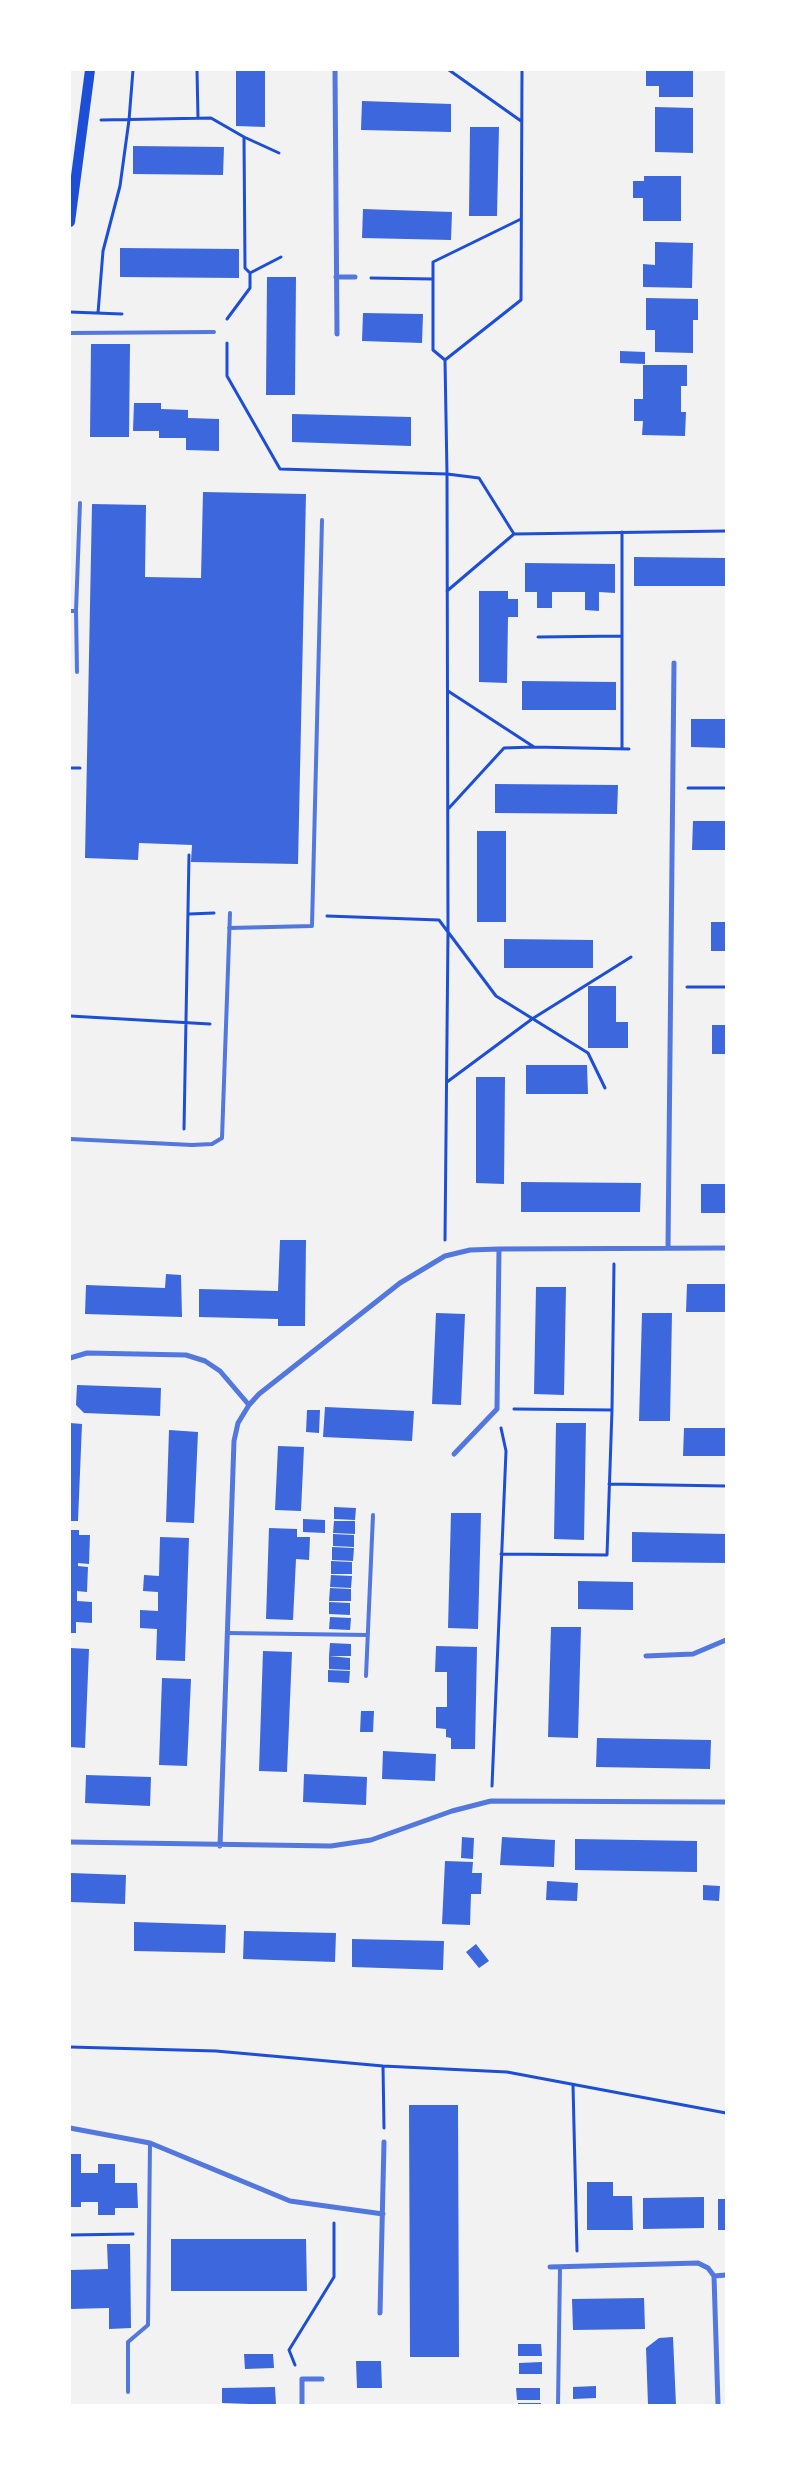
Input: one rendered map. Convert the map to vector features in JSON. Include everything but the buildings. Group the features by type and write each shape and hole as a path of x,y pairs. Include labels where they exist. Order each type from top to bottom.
{"main road":[{"path":"70,222 90,70"}],"street":[{"path":"335,70 337,334"},
{"path":"336,277 355,277"},
{"path":"668,1247 674,663"},
{"path":"220,1846 234,1441 238,1423 249,1405 284,1374 400,1283 445,1256 470,1250 499,1249 726,1248"},
{"path":"454,1454 497,1409 499,1249"},
{"path":"70,1358 87,1353 186,1355 205,1361 220,1371 249,1405"},
{"path":"646,1656 693,1654 726,1640"},
{"path":"70,1842 220,1846 331,1846 371,1840 452,1810 491,1801 726,1802"},
{"path":"70,2128 150,2144 290,2201 383,2214"},
{"path":"380,2313 384,2142"},
{"path":"550,2267 698,2263 708,2268 714,2276 718,2405"},
{"path":"714,2276 726,2275"},
{"path":"302,2405 302,2379 322,2379"}],"lane":[{"path":"70,333 214,332"},
{"path":"77,672 76,611 80,502"},
{"path":"229,928 312,926 322,520"},
{"path":"70,611 76,611"},
{"path":"70,1139 184,1145 212,1144 222,1138 230,913"},
{"path":"366,1676 373,1515"},
{"path":"227,1633 368,1635"},
{"path":"128,2392 128,2342 148,2325 150,2144"},
{"path":"558,2405 560,2268"}],"path":[{"path":"98,314 103,251 120,186 130,120 133,70"},
{"path":"197,70 198,118"},
{"path":"449,70 522,122"},
{"path":"445,360 521,300 522,70"},
{"path":"84,120 211,118 279,154"},
{"path":"227,328 227,319 250,288 250,273 245,268 244,137"},
{"path":"445,1256 448,932 447,474 445,360 433,350 432,262 521,218"},
{"path":"250,273 281,257"},
{"path":"355,277 432,279"},
{"path":"70,312 128,315"},
{"path":"217,318 227,319"},
{"path":"227,338 227,376 280,469 447,474 479,478 514,534"},
{"path":"447,591 514,534 726,531"},
{"path":"622,532 622,749"},
{"path":"538,637 622,636"},
{"path":"448,691 534,747"},
{"path":"448,809 504,748 629,749"},
{"path":"70,768 80,768"},
{"path":"672,788 726,788"},
{"path":"184,1145 188,1022 189,855"},
{"path":"439,920 496,996 588,1053 605,1088"},
{"path":"447,1082 532,1019 631,957"},
{"path":"670,987 726,987"},
{"path":"70,1016 226,1024"},
{"path":"501,1554 607,1555 612,1410 614,1247"},
{"path":"491,1801 506,1451 497,1409 612,1410"},
{"path":"609,1484 726,1486"},
{"path":"70,2046 216,2051 383,2066 507,2072 726,2113"},
{"path":"383,2066 384,2142"},
{"path":"573,2085 577,2267"},
{"path":"302,2379 289,2350 334,2277 334,2207"},
{"path":"70,2235 135,2234"}]}
